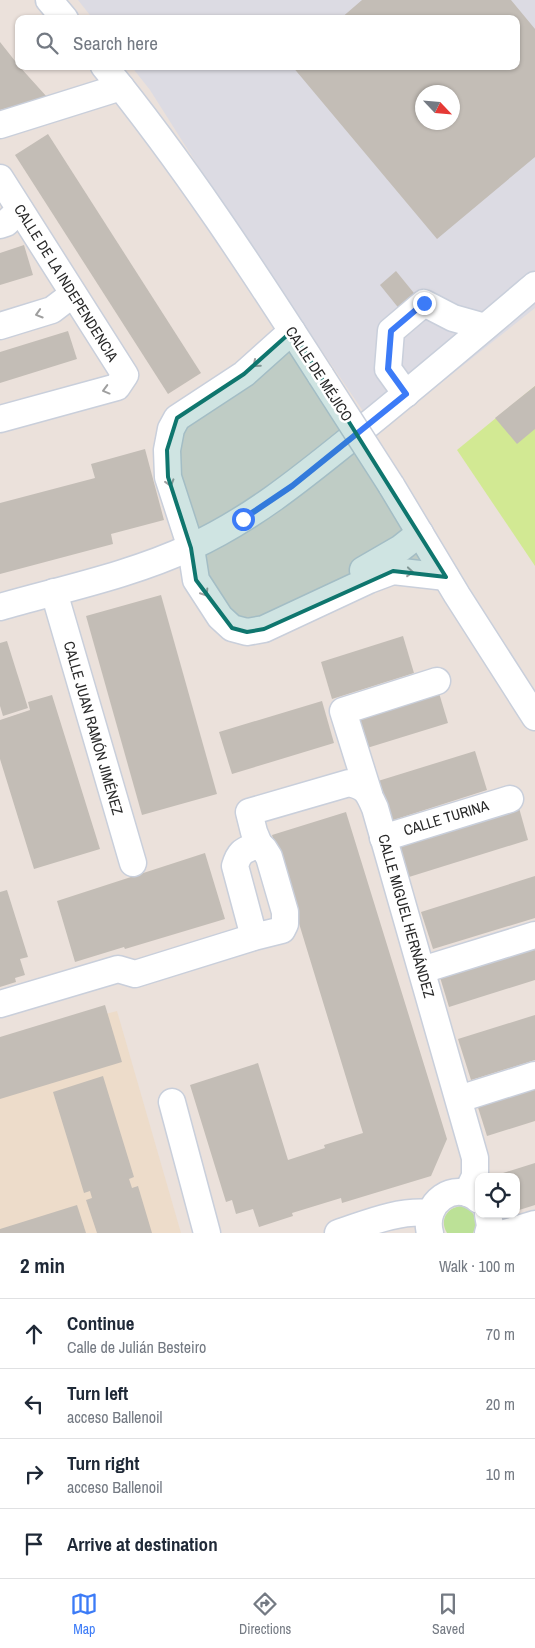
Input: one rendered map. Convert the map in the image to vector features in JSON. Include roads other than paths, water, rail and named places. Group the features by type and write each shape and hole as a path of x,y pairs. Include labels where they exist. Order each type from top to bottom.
{"street":[{"path":"49,0 62,15"},
{"name":"CALLE DE MÉJICO","path":"107,70 203,197 292,331 391,484 446,577 535,717"},
{"path":"0,125 121,87"},
{"name":"CALLE DE LA INDEPENDENCIA","path":"0,178 10,218 73,294 125,375 117,387 0,419"},
{"path":"0,607 138,568 190,548 243,519 271,502 406,394 535,285"},
{"path":"0,326 52,310 73,294"},
{"path":"406,394 388,369 391,331 424,303 453,318 485,327"},
{"path":"292,331 244,374 177,418 171,429 167,450 168,477 190,548 196,580 220,617 232,628 247,632 264,629 285,621 369,580 393,571 446,577"},
{"path":"285,621 322,594 401,548 420,534"},
{"name":"CALLE JUAN RAMÓN JIMÉNEZ","path":"54,592 133,864"},
{"name":"CALLE MIGUEL HERNÁNDEZ","path":"437,681 344,710 422,970 475,1158 476,1168 473,1196"},
{"path":"0,1004 118,969 135,974 282,930 285,924 285,912 268,857 259,844 249,812 349,783 360,786 369,794"},
{"name":"CALLE TURINA","path":"383,838 510,799"},
{"path":"254,937 235,866 242,850 259,844"},
{"path":"422,970 535,935"},
{"path":"459,1099 535,1075"},
{"path":"172,1102 207,1233"},
{"path":"338,1233 409,1212 430,1223 434,1204 441,1198 449,1194 473,1196"},
{"path":"488,1233 490,1226 489,1218"},
{"path":"505,1233 535,1224"}]}
